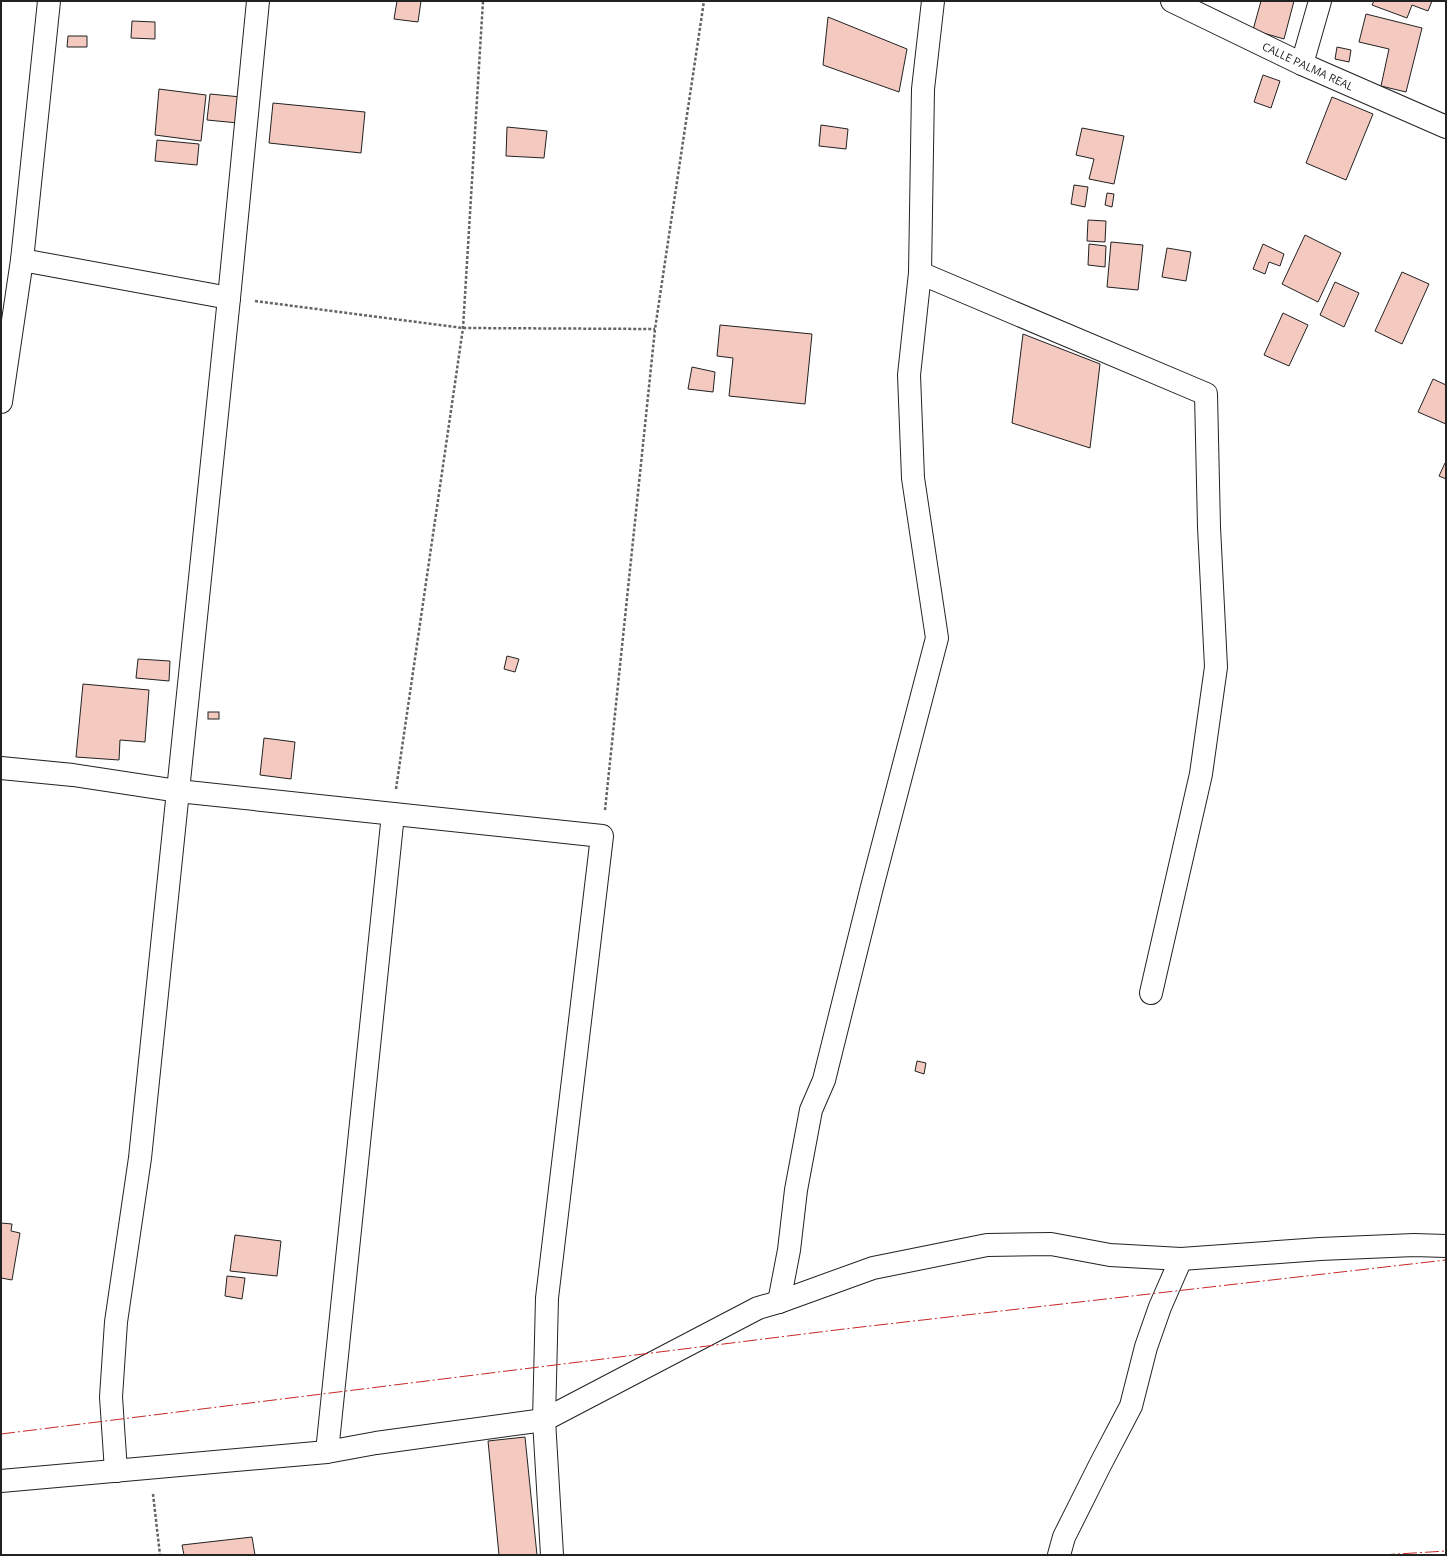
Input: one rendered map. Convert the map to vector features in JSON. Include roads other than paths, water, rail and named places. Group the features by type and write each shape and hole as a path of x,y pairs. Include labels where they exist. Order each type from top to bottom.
{"street":[{"path":"1,402 22,260 49,1"},
{"path":"116,1471 111,1397 116,1322 140,1158 229,298 258,1"},
{"path":"779,1302 789,1250 796,1190 811,1110 824,1080 872,887 937,638 913,478 909,375 920,273 923,90 933,1"},
{"name":"CALLE PALMA REAL","path":"1172,1 1302,64 1446,127"},
{"path":"1302,64 1320,1"},
{"path":"22,260 229,298"},
{"path":"920,273 1206,394 1209,528 1216,667 1201,774 1151,993"},
{"path":"1,768 73,775 178,791 602,836 547,1298 544,1420 552,1555"},
{"path":"327,1452 393,814"},
{"path":"1,1481 327,1452 376,1443 544,1420 758,1308 779,1302 873,1268 987,1245 1051,1244 1110,1254 1181,1259 1320,1248 1414,1245 1446,1246"},
{"path":"1059,1555 1067,1530 1131,1406 1146,1347 1181,1259"}]}
